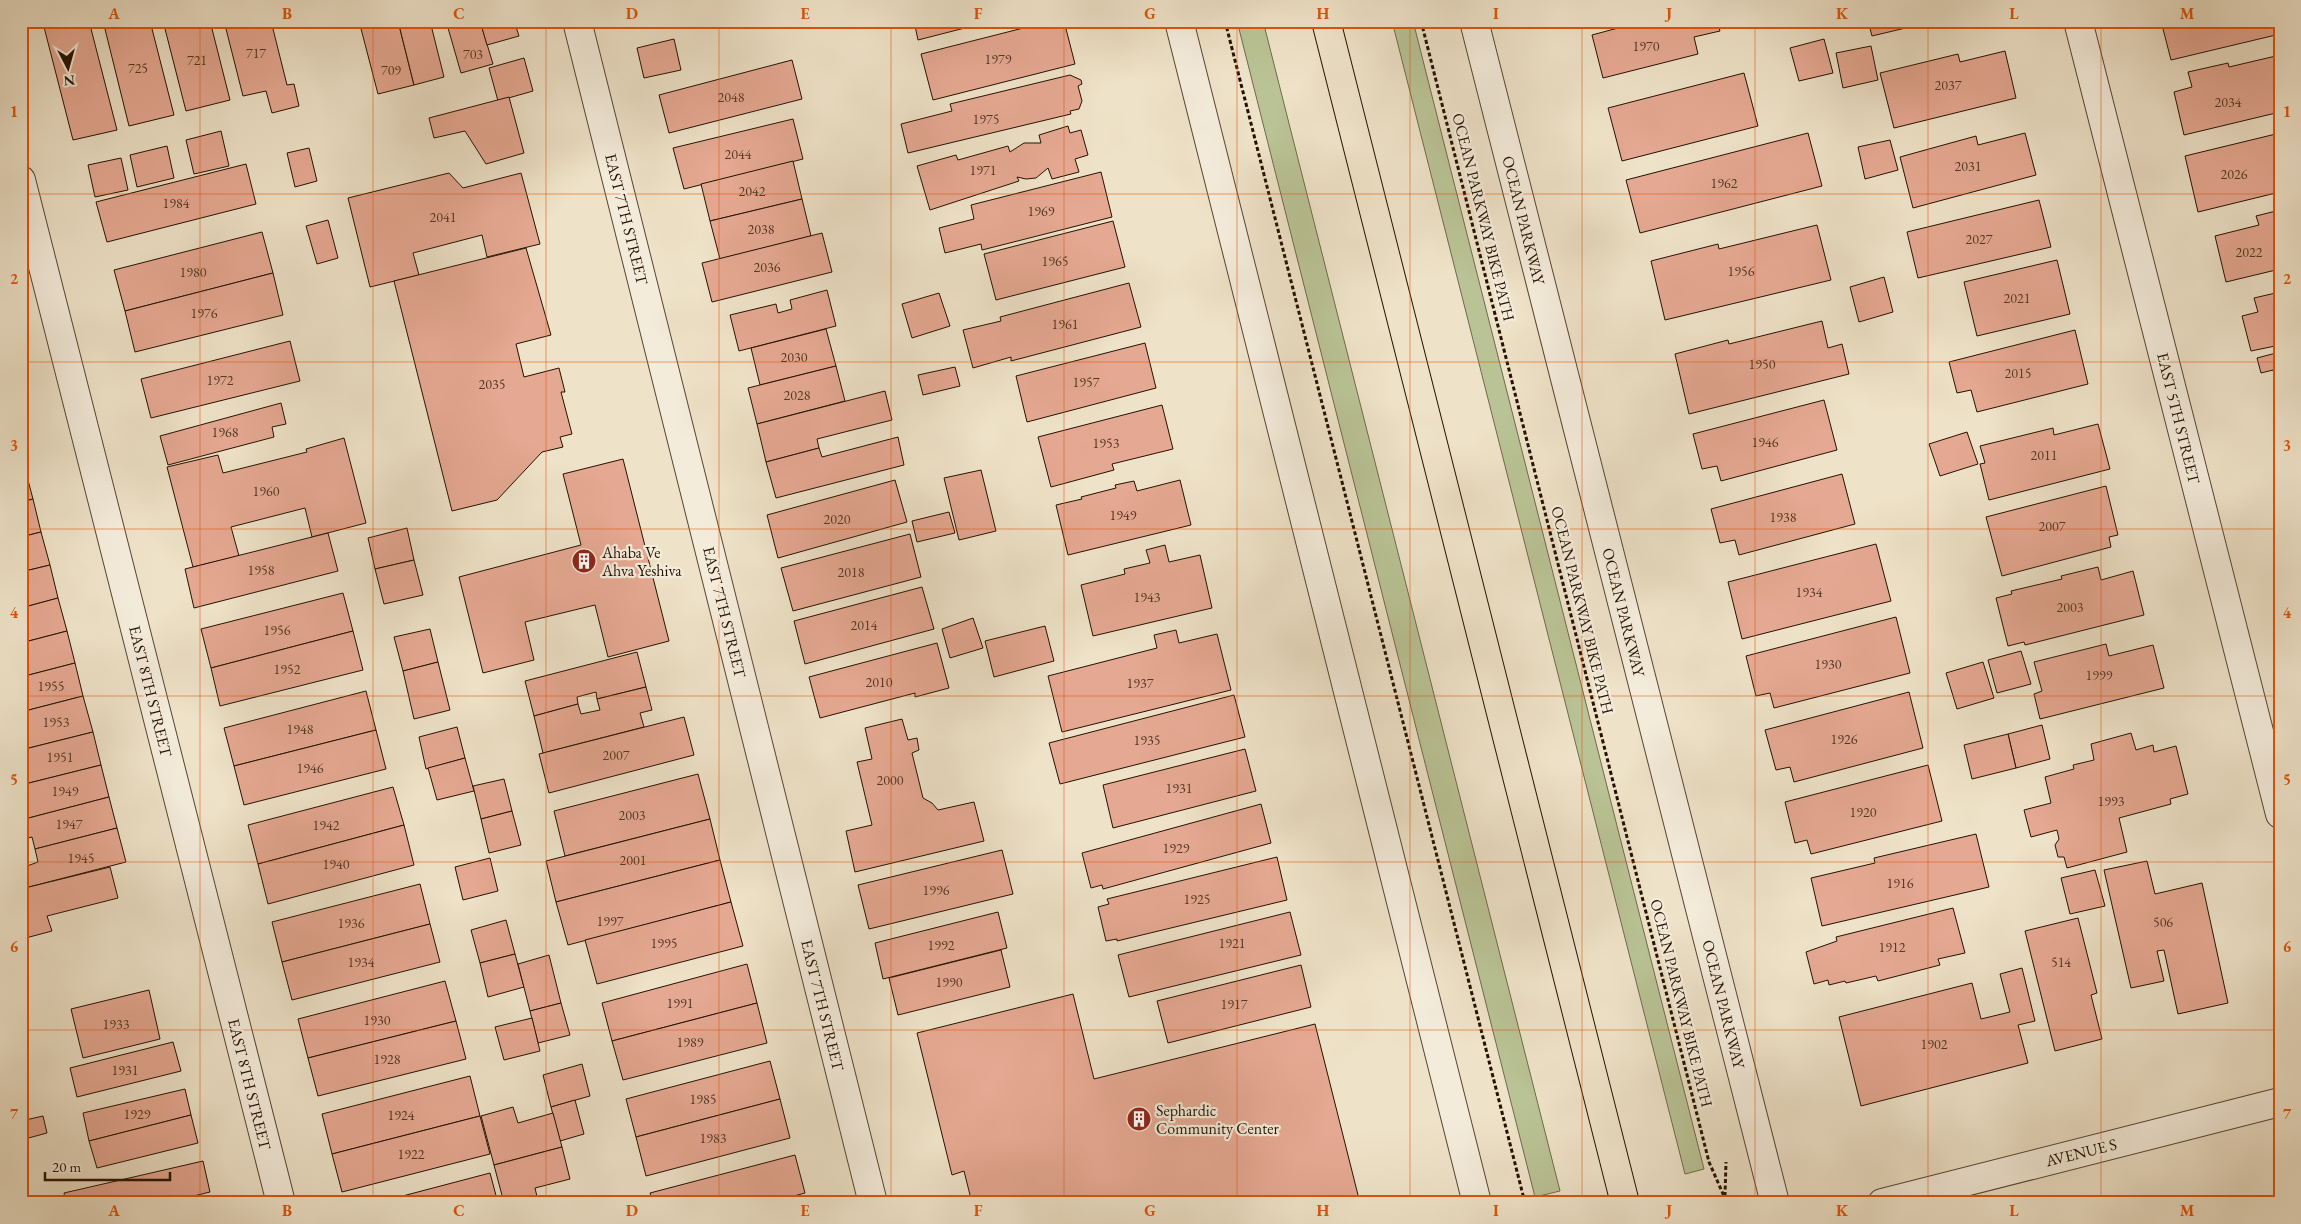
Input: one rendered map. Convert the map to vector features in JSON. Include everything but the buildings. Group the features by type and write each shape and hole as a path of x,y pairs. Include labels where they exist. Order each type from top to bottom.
{"main road":[{"path":"1326,21 1625,1203"}],"street":[{"name":"EAST 7TH STREET","path":"577,21 873,1203"},
{"path":"1179,21 1477,1203"},
{"name":"OCEAN PARKWAY","path":"1474,21 1775,1203"},
{"name":"EAST 5TH STREET","path":"2078,21 2280,814"},
{"name":"EAST 8TH STREET","path":"21,180 281,1203"},
{"name":"AVENUE S","path":"1882,1203 2280,1102"}],"path":[{"path":"1225,21 1525,1203"},
{"name":"OCEAN PARKWAY BIKE PATH","path":"1422,21 1707,1152 1726,1203"}],"green space":[{"path":"1237,21 1263,21 1560,1191 1535,1197"},
{"path":"1392,21 1413,21 1704,1169 1685,1174"}],"place":[{"name":"Ahaba Ve Ahva Yeshiva","path":"584,561"},
{"name":"Sephardic Community Center","path":"1139,1119"}]}
